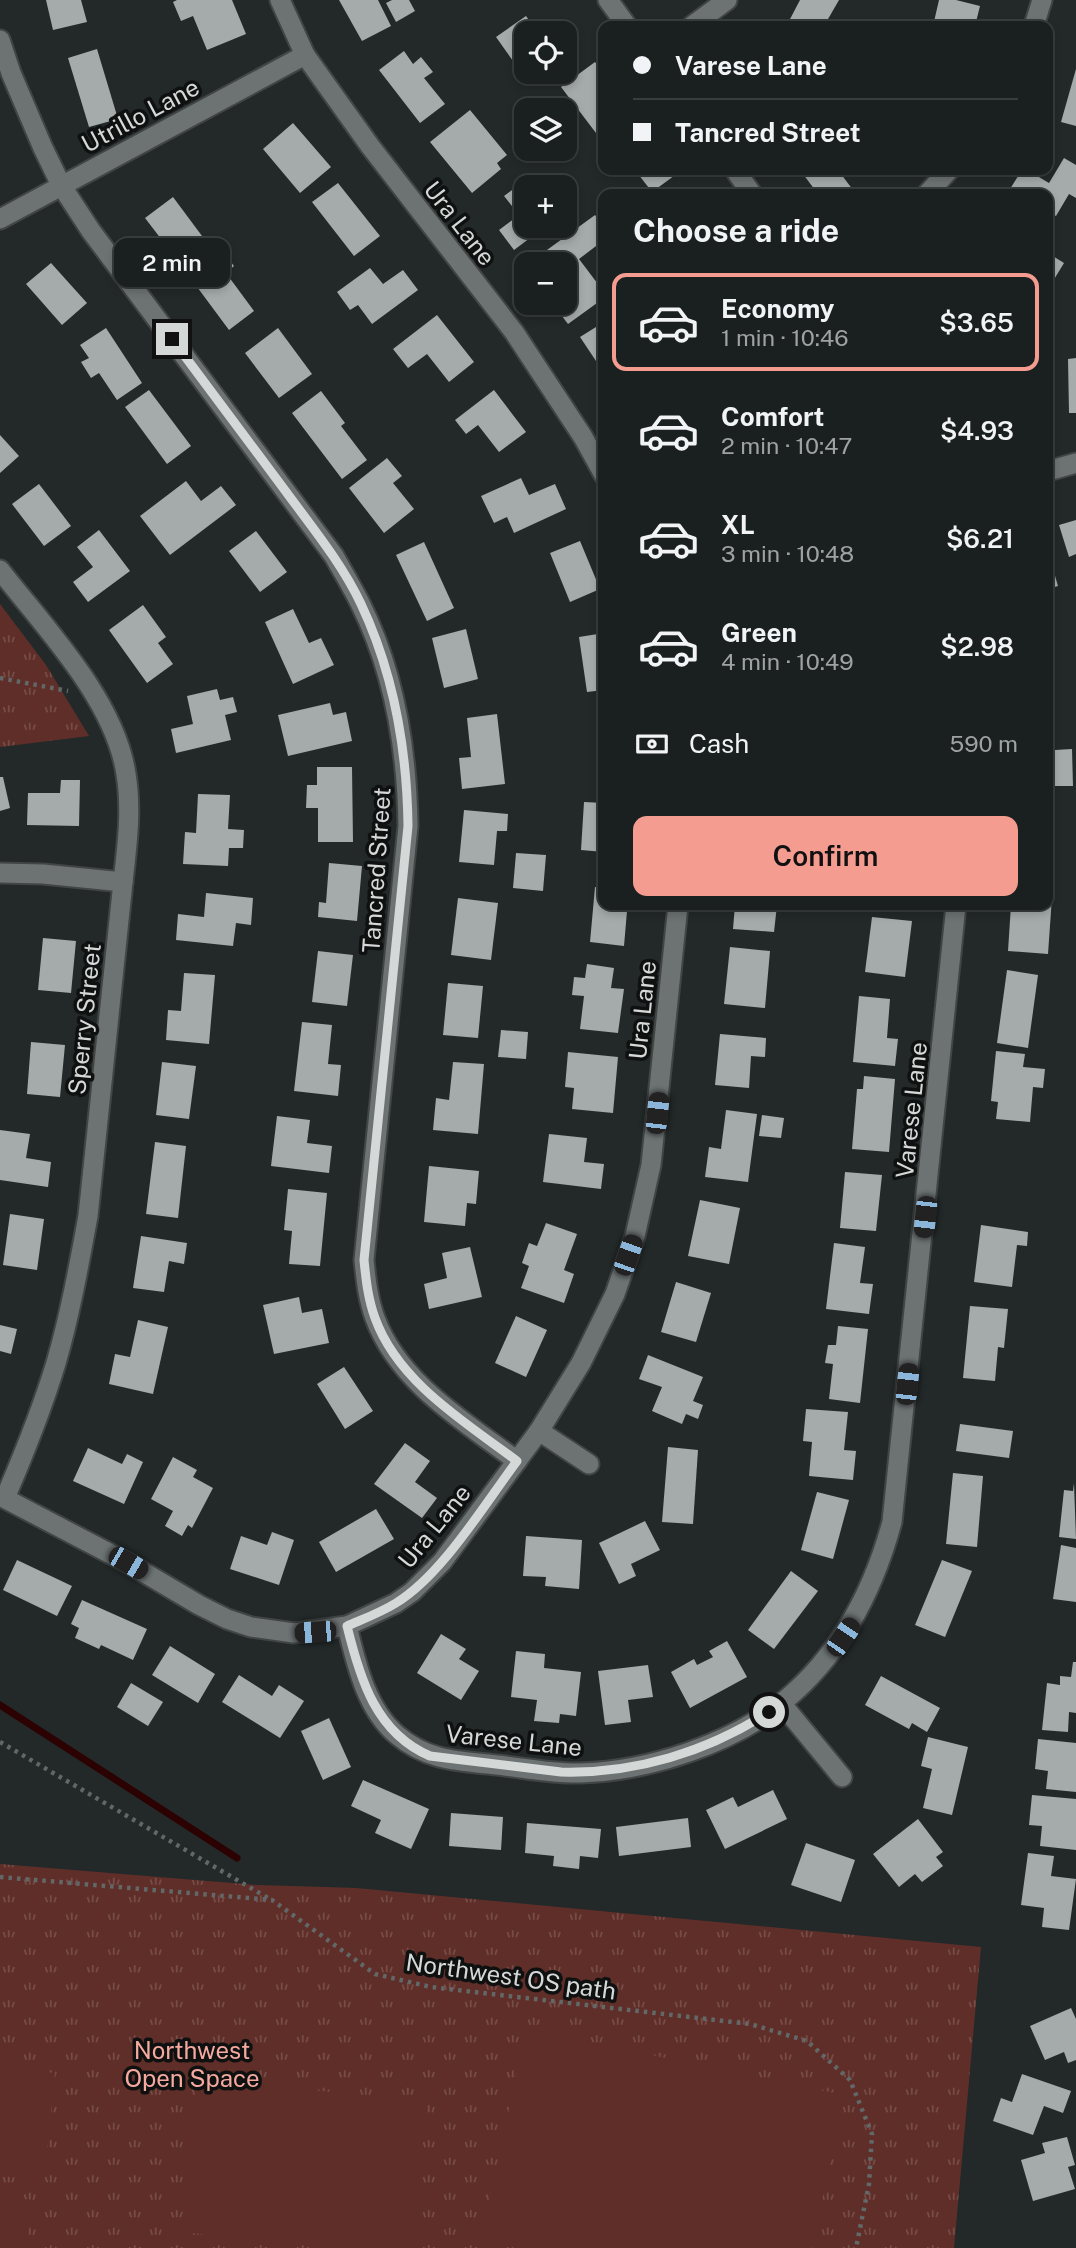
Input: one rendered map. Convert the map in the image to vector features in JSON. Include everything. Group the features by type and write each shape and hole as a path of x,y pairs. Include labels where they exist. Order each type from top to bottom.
{"street":[{"name":"Ura Lane","path":"280,0 305,55 370,146 514,331 598,464"},
{"path":"608,0 623,21"},
{"path":"699,21 727,0"},
{"path":"1036,21 1042,0"},
{"name":"Tancred Street","path":"0,40 11,73 61,185 91,230 334,556 360,603 377,643 402,734 408,826 364,1260 368,1293 375,1319 396,1358 426,1390 454,1414 517,1461"},
{"name":"Utrillo Lane","path":"0,219 305,55"},
{"path":"932,189 944,175"},
{"path":"1053,470 1076,463"},
{"name":"Sperry Street","path":"0,570 95,696 112,725 126,772 129,829 89,1202 78,1269 56,1362 27,1446 2,1497"},
{"path":"0,873 43,874 123,882"},
{"name":"Ura Lane","path":"2,1497 227,1619 271,1631 294,1633 347,1626 387,1608 412,1591 442,1562 539,1431 587,1351 615,1294 635,1236 651,1165 677,910"},
{"name":"Varese Lane","path":"347,1626 365,1687 385,1722 417,1750 449,1760 561,1772 583,1773 626,1768 705,1746 757,1720 781,1703 819,1668 852,1624 885,1547 892,1522 955,910"},
{"path":"539,1431 589,1464"},
{"path":"781,1703 842,1777"}],"path":[{"path":"0,678 95,696"},
{"name":"Northwest OS path","path":"0,1742 272,1900 375,1973 431,1986 750,2024 807,2041 849,2080 872,2134 869,2184 856,2248"},
{"path":"0,1877 272,1900"}],"green space":[{"path":"0,604 46,665 89,736 0,747"},
{"name":"Northwest Open Space","path":"0,1864 257,1885 356,1888 981,1947 954,2248 0,2248"},
{"path":"526,2029 844,2095 812,2248 517,2248 481,2241"},
{"path":"0,2067 55,2073 44,2180 0,2176"},
{"path":"197,2078 427,2102 412,2248 335,2248 181,2232"},
{"path":"0,2196 32,2200 27,2248 0,2248"}],"building":[{"path":"46,0 81,0 87,22 53,30"},
{"path":"232,0 246,34 207,50 193,16 181,21 173,2"},
{"path":"339,0 378,0 391,26 362,41"},
{"path":"392,0 409,0 415,11 396,22 386,3"},
{"path":"800,0 839,0 827,21 789,21"},
{"path":"939,0 956,0 980,6 976,21 934,21"},
{"path":"514,24 514,60 513,61 496,37"},
{"path":"97,49 118,119 89,127 68,58"},
{"path":"404,51 413,64 421,57 433,72 424,78 445,104 420,123 379,70"},
{"path":"595,62 598,66 598,132 596,133 577,108 577,98 569,98 561,87 565,84 577,84 577,75"},
{"path":"1076,69 1076,126 1061,122"},
{"path":"470,110 507,155 497,163 501,169 472,193 430,142"},
{"path":"293,123 331,167 300,193 263,149"},
{"path":"1064,158 1076,165 1076,198 1069,194 1056,216 1053,214 1053,189 1010,189 1019,175 1035,175 1049,183"},
{"path":"639,175 675,175 656,189 650,189"},
{"path":"804,175 842,175 852,189 814,189"},
{"path":"338,183 380,236 354,256 312,202"},
{"path":"514,189 514,209 504,196"},
{"path":"173,197 205,240 178,261 145,218"},
{"path":"595,215 598,219 598,245 579,259 598,284 598,302 568,324 561,315 577,315 577,252 544,252 563,238 577,238 577,228"},
{"path":"514,219 514,238 530,238 514,250 499,230"},
{"path":"219,247 234,266 226,273 254,311 229,330 186,272"},
{"path":"1053,256 1064,263 1053,281"},
{"path":"51,263 87,303 62,325 26,284"},
{"path":"370,268 383,284 403,270 418,290 372,324 358,305 350,310 337,292"},
{"path":"437,315 474,362 449,382 427,354 408,368 393,349"},
{"path":"598,326 598,364 580,337"},
{"path":"106,328 142,383 117,400 99,373 91,378 81,362 89,358 80,345"},
{"path":"278,328 312,374 279,398 245,353"},
{"path":"1076,358 1076,413 1069,413 1068,359"},
{"path":"149,390 191,446 167,464 125,407"},
{"path":"494,390 526,432 499,452 478,425 466,434 455,420"},
{"path":"321,391 345,423 341,426 367,460 342,479 292,413"},
{"path":"0,435 19,456 0,473"},
{"path":"387,458 402,476 393,483 414,509 384,533 349,488"},
{"path":"521,478 529,495 555,484 566,509 514,533 507,517 494,523 481,496"},
{"path":"186,481 201,501 221,486 236,505 170,555 140,516"},
{"path":"39,484 71,526 44,546 12,504"},
{"path":"1076,520 1076,554 1069,557 1059,525"},
{"path":"99,530 130,571 88,602 73,582 93,567 77,547"},
{"path":"256,531 287,572 260,592 229,551"},
{"path":"580,541 598,590 570,602 550,553"},
{"path":"424,542 454,608 427,621 396,555"},
{"path":"1053,569 1058,586 1053,588"},
{"path":"143,605 166,637 158,643 173,664 147,683 109,630"},
{"path":"293,609 309,643 321,638 334,665 293,684 265,622"},
{"path":"466,629 478,679 444,688 432,638"},
{"path":"598,634 598,691 587,692 579,637"},
{"path":"217,689 220,700 233,697 237,712 225,715 231,740 176,753 171,729 193,724 187,696"},
{"path":"330,703 333,715 346,712 352,741 288,756 278,715"},
{"path":"497,714 505,784 462,789 459,758 471,757 467,718"},
{"path":"1053,718 1055,750 1072,749 1073,786 1053,786"},
{"path":"317,767 352,767 353,842 318,842 318,808 306,808 307,785 317,785"},
{"path":"0,777 3,777 10,808 0,811"},
{"path":"61,780 80,780 79,826 27,825 28,793 60,793"},
{"path":"198,794 230,795 228,829 244,830 243,848 229,848 228,866 183,864 185,832 196,833"},
{"path":"584,802 598,803 598,851 581,850"},
{"path":"464,810 508,814 507,831 497,831 494,865 459,862"},
{"path":"516,853 546,855 543,891 513,888"},
{"path":"329,863 362,866 357,921 318,917 319,902 326,903"},
{"path":"595,887 598,887 598,910 635,910 627,911 624,946 590,942"},
{"path":"206,893 253,898 251,925 236,923 233,946 176,940 178,914 204,917"},
{"path":"458,898 498,903 491,960 451,955"},
{"path":"735,910 776,910 774,932 733,929"},
{"path":"1011,910 1051,910 1048,954 1008,951"},
{"path":"872,917 912,921 905,977 865,972"},
{"path":"43,938 76,941 71,993 38,990"},
{"path":"730,947 770,951 765,1008 724,1004"},
{"path":"318,951 353,955 347,1006 312,1002"},
{"path":"587,964 614,968 611,988 624,989 618,1033 580,1029 584,996 572,995 574,977 585,978"},
{"path":"1007,970 1038,975 1028,1048 997,1043"},
{"path":"184,973 215,975 209,1044 166,1040 168,1010 181,1011"},
{"path":"448,983 483,986 478,1038 443,1035"},
{"path":"859,996 890,999 887,1038 898,1039 895,1066 853,1062"},
{"path":"302,1022 332,1025 328,1064 341,1065 338,1096 294,1091"},
{"path":"501,1030 528,1032 526,1059 498,1057"},
{"path":"720,1034 766,1038 765,1057 751,1056 749,1088 715,1085"},
{"path":"31,1042 65,1045 60,1097 27,1094"},
{"path":"996,1051 1025,1054 1023,1067 1045,1069 1043,1088 1033,1087 1030,1122 996,1119 998,1102 991,1101"},
{"path":"568,1052 618,1057 613,1113 572,1109 574,1088 565,1087"},
{"path":"162,1062 196,1066 189,1119 156,1115"},
{"path":"453,1062 484,1064 478,1134 433,1130 436,1098 449,1100"},
{"path":"864,1076 895,1079 889,1152 852,1149 857,1089 863,1089"},
{"path":"726,1110 757,1114 748,1182 705,1177 709,1147 721,1149"},
{"path":"762,1115 784,1118 781,1138 759,1136"},
{"path":"277,1116 310,1120 307,1143 332,1146 329,1173 271,1166"},
{"path":"0,1130 30,1134 26,1158 51,1162 48,1187 0,1180"},
{"path":"549,1134 587,1138 584,1162 604,1164 601,1189 543,1182"},
{"path":"155,1142 186,1146 178,1218 146,1214"},
{"path":"429,1166 479,1171 476,1204 467,1203 465,1226 424,1222"},
{"path":"845,1172 882,1175 876,1231 840,1228"},
{"path":"288,1189 327,1193 320,1266 289,1264 292,1231 284,1230"},
{"path":"700,1200 740,1208 729,1264 688,1256"},
{"path":"10,1214 44,1219 37,1270 3,1265"},
{"path":"546,1223 577,1234 564,1270 574,1274 564,1303 521,1288 529,1266 522,1263 529,1243 537,1246"},
{"path":"981,1225 1028,1232 1027,1246 1017,1245 1012,1287 974,1282"},
{"path":"141,1236 187,1243 184,1264 169,1261 164,1292 133,1288"},
{"path":"834,1243 865,1247 860,1283 873,1284 869,1314 826,1309"},
{"path":"470,1247 482,1297 429,1309 424,1284 447,1278 442,1253"},
{"path":"676,1282 711,1293 696,1342 661,1332"},
{"path":"299,1297 302,1313 322,1309 329,1343 274,1354 263,1305"},
{"path":"970,1306 1008,1309 1004,1348 998,1347 995,1381 963,1378"},
{"path":"516,1316 547,1330 526,1377 495,1363"},
{"path":"138,1320 168,1327 153,1394 109,1384 115,1354 130,1357"},
{"path":"0,1325 17,1329 11,1354 0,1351"},
{"path":"838,1326 868,1329 860,1403 829,1399 833,1364 825,1363 828,1345 836,1345"},
{"path":"648,1355 703,1377 693,1401 703,1405 698,1419 686,1414 682,1424 652,1411 662,1387 639,1379"},
{"path":"344,1367 373,1411 345,1429 317,1384"},
{"path":"806,1409 848,1412 844,1450 856,1451 853,1480 809,1476 812,1442 803,1441"},
{"path":"960,1424 1013,1431 1009,1458 956,1451"},
{"path":"405,1443 430,1461 415,1482 437,1498 422,1518 374,1484"},
{"path":"668,1447 698,1450 693,1524 662,1522"},
{"path":"88,1448 122,1464 127,1454 143,1462 124,1504 73,1481"},
{"path":"173,1457 197,1470 193,1477 213,1488 192,1528 188,1525 182,1536 165,1526 173,1511 151,1499"},
{"path":"953,1473 983,1476 977,1547 946,1544"},
{"path":"1074,1483 1076,1539 1059,1537 1064,1490 1073,1491"},
{"path":"817,1492 849,1500 833,1559 801,1550"},
{"path":"376,1509 394,1539 336,1572 319,1542"},
{"path":"645,1521 660,1550 631,1564 636,1576 619,1584 599,1543"},
{"path":"272,1532 294,1540 279,1585 230,1569 241,1536 267,1545"},
{"path":"526,1536 582,1540 579,1589 545,1586 546,1577 523,1576"},
{"path":"1061,1545 1076,1548 1076,1602 1053,1599"},
{"path":"17,1560 72,1586 57,1616 3,1590"},
{"path":"942,1560 972,1571 945,1637 915,1625"},
{"path":"791,1571 818,1591 774,1649 748,1630"},
{"path":"82,1600 147,1629 133,1660 101,1645 99,1649 75,1638 79,1628 71,1624"},
{"path":"441,1634 466,1649 459,1659 479,1671 461,1700 417,1673"},
{"path":"727,1641 747,1677 690,1708 671,1672 694,1659 697,1665 713,1657 709,1651"},
{"path":"170,1646 215,1674 198,1703 152,1675"},
{"path":"516,1651 545,1654 544,1668 581,1672 576,1716 560,1714 559,1723 534,1721 537,1700 511,1697"},
{"path":"1073,1662 1076,1662 1076,1713 1069,1712 1068,1732 1042,1730 1047,1683 1060,1685 1060,1676 1071,1677"},
{"path":"648,1665 653,1697 628,1700 631,1722 605,1725 598,1671"},
{"path":"239,1675 272,1696 279,1685 304,1701 280,1738 222,1702"},
{"path":"881,1676 940,1708 927,1732 912,1723 909,1729 865,1705"},
{"path":"131,1683 163,1702 148,1726 117,1707"},
{"path":"329,1718 351,1767 323,1780 301,1731"},
{"path":"928,1737 968,1747 952,1815 923,1808 932,1769 921,1766"},
{"path":"1038,1739 1076,1743 1076,1792 1046,1789 1048,1771 1035,1769"},
{"path":"363,1780 429,1809 411,1849 375,1833 381,1820 351,1806"},
{"path":"773,1790 787,1819 725,1849 706,1810 733,1797 738,1807"},
{"path":"1032,1795 1076,1799 1076,1850 1040,1846 1042,1826 1029,1825"},
{"path":"451,1813 503,1817 501,1850 449,1846"},
{"path":"688,1818 691,1847 619,1856 616,1827"},
{"path":"918,1819 943,1852 936,1857 943,1866 922,1882 915,1874 899,1887 873,1854"},
{"path":"527,1823 601,1829 598,1858 580,1856 579,1869 553,1866 554,1856 525,1853"},
{"path":"806,1843 855,1860 841,1902 791,1885"},
{"path":"1028,1853 1054,1856 1051,1876 1076,1879 1069,1930 1042,1927 1044,1908 1021,1905"},
{"path":"1071,2008 1076,2019 1076,2060 1068,2063 1064,2052 1045,2060 1030,2026"},
{"path":"1022,2074 1071,2091 1063,2113 1044,2106 1033,2135 993,2121 1001,2098 1012,2102"},
{"path":"1067,2137 1075,2165 1068,2167 1075,2189 1033,2201 1021,2160 1045,2153 1042,2143"}],"waterway":[{"path":"0,1705 237,1858"}],"route":[{"path":"172,339 334,556 360,603 390,681 402,734 408,826 364,1260 368,1293 375,1319 396,1358 426,1390 454,1414 517,1461 442,1562 396,1603 347,1626 357,1667 369,1697 395,1733 417,1750 430,1756 583,1773 626,1768 705,1746 769,1712"}]}
